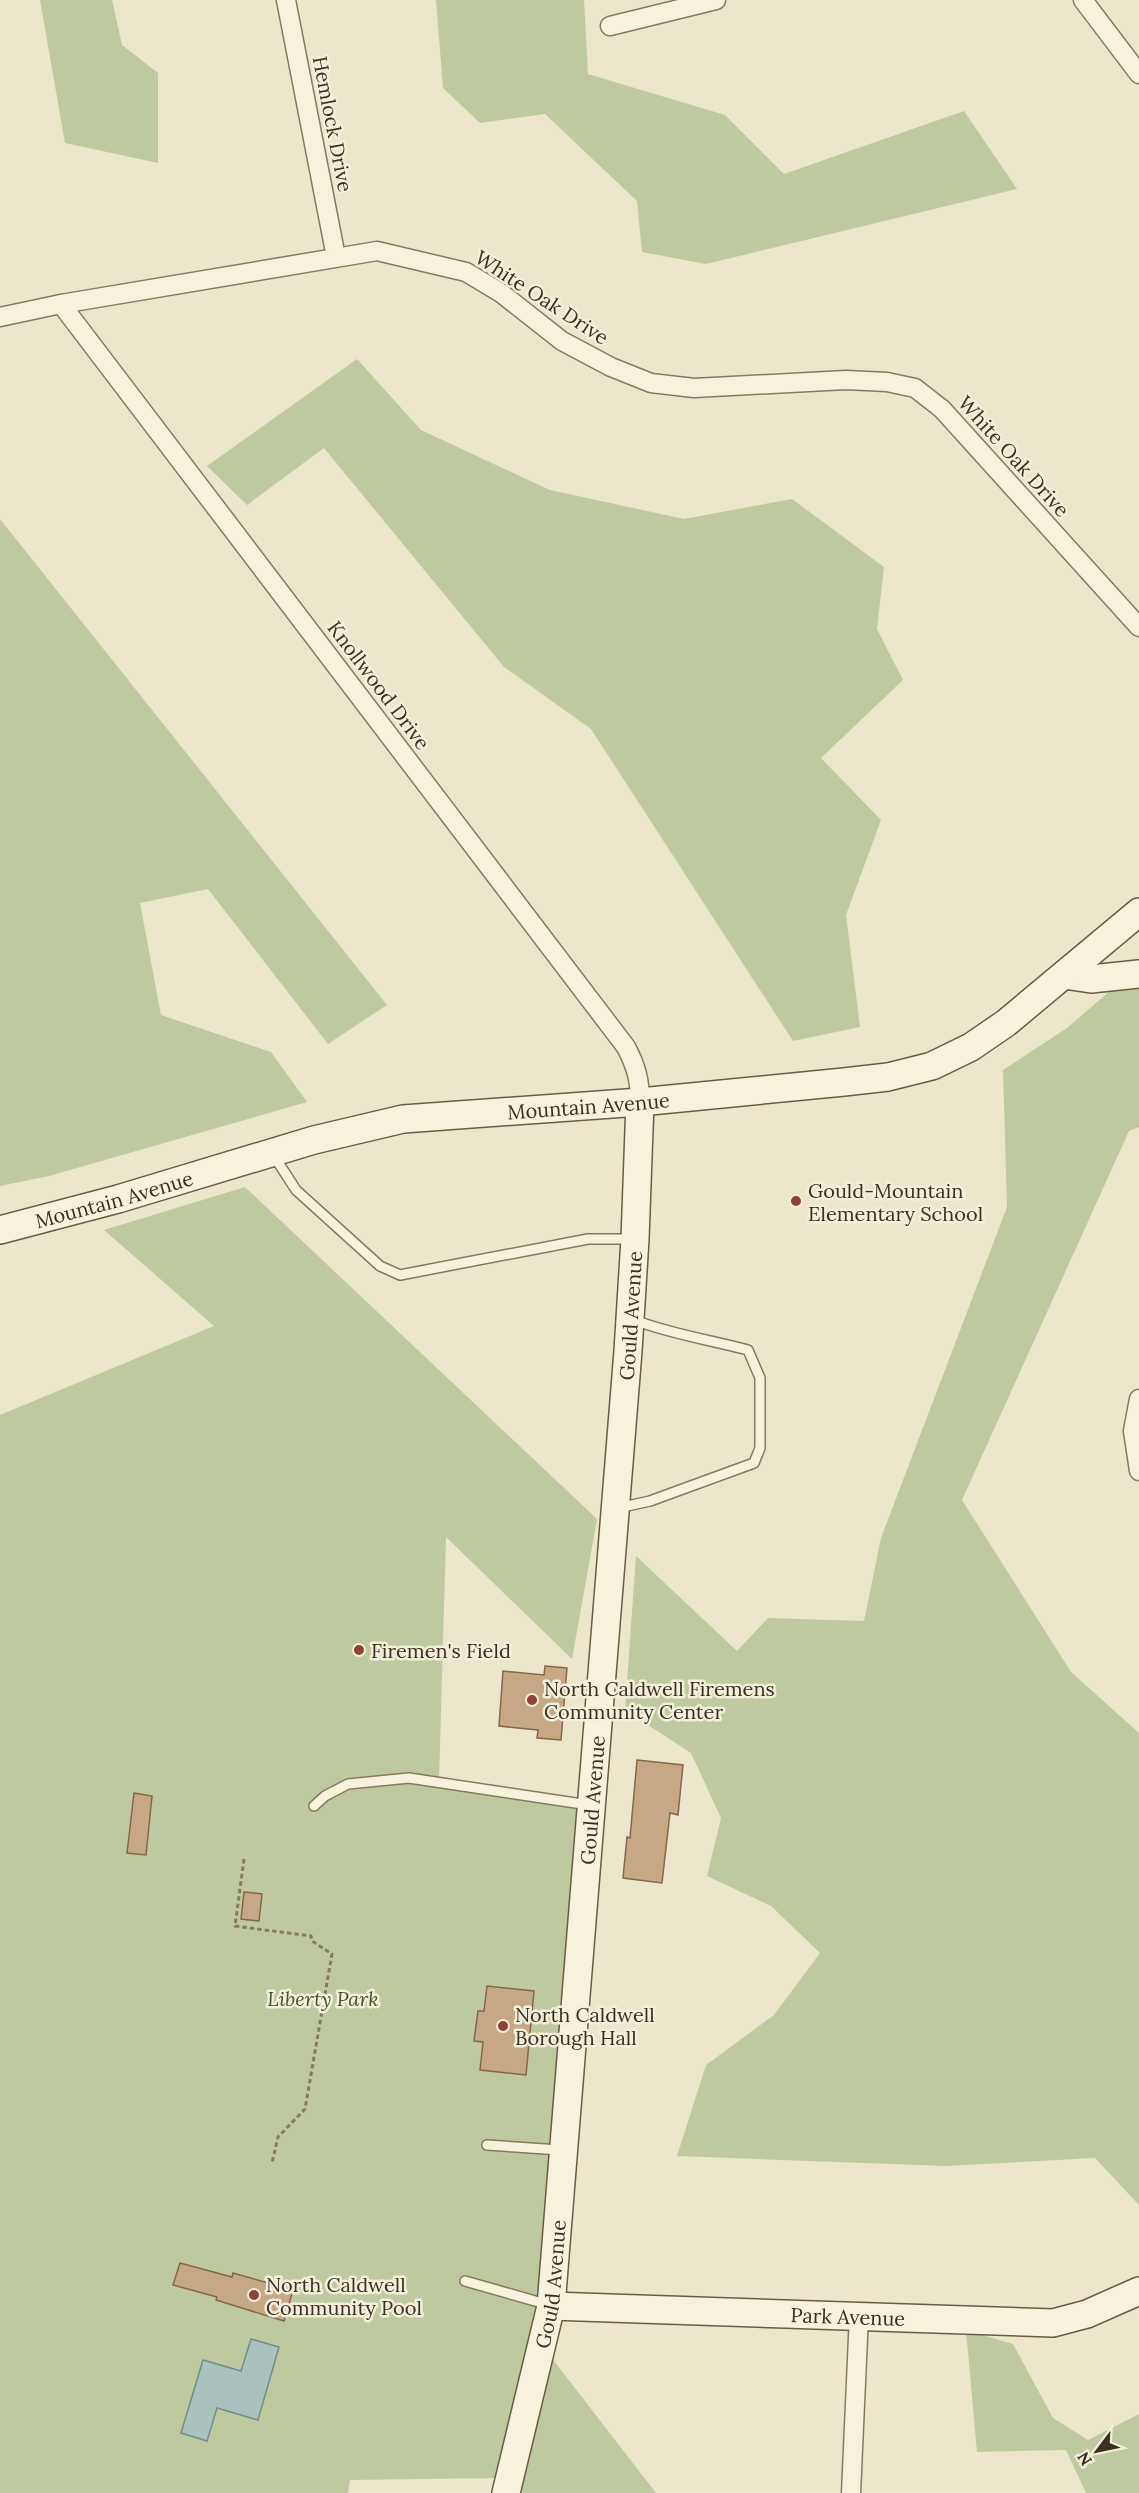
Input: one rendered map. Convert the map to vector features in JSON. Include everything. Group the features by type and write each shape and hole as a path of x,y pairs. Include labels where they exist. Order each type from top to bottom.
{"street":[{"name":"Hemlock Drive","path":"286,0 336,257"},
{"path":"610,26 716,0"},
{"path":"1083,0 1139,74"},
{"name":"White Oak Drive","path":"0,317 61,304 377,251 466,272 501,293 562,341 611,367 651,383 694,388 846,380 887,381 915,388 942,409 1139,627"},
{"name":"Knollwood Drive","path":"61,304 626,1047 635,1064 640,1081 640,1101"},
{"name":"Mountain Avenue","path":"0,1230 118,1199 272,1152 403,1119 640,1101 877,1078 932,1066 971,1047 1006,1023 1139,912"},
{"path":"1064,975 1091,979 1139,974"},
{"name":"Gould Avenue","path":"506,2493 551,2306 616,1509 635,1239 640,1101"},
{"path":"1139,1399 1133,1431 1139,1471"},
{"name":"Park Avenue","path":"551,2306 1053,2323 1087,2314 1139,2291"},
{"path":"851,2493 859,2315"}],"lane":[{"path":"272,1152 296,1190 380,1266 400,1275 588,1239 635,1239"},
{"path":"616,1509 650,1502 754,1463 760,1448 760,1378 748,1350 666,1332 630,1318"},
{"path":"314,1806 325,1796 348,1784 409,1778 591,1806"},
{"path":"487,2145 564,2150"},
{"path":"465,2281 551,2306"}],"path":[{"path":"244,1859 235,1926 311,1936 312,1941 332,1954 305,2109 278,2137 272,2163"}],"green space":[{"path":"40,0 112,0 122,45 158,73 158,163 65,143"},
{"path":"436,0 584,0 588,74 725,115 784,174 964,111 1017,189 706,264 642,252 637,201 545,114 480,123 443,88"},
{"path":"357,359 421,430 550,490 684,519 792,499 884,567 877,629 903,680 821,758 881,820 846,915 860,1027 793,1041 591,729 504,667 324,448 247,505 207,466"},
{"path":"0,519 387,1005 328,1044 208,889 140,903 161,1015 271,1052 307,1102 49,1176 0,1186"},
{"path":"1125,978 1139,985 1139,1127 1129,1131 962,1500 1071,1672 1139,1733 1139,2205 1095,2158 946,2166 677,2156 706,2065 774,2015 820,1953 771,1906 707,1876 721,1818 691,1753 625,1710 636,1556 737,1651 768,1618 864,1621 881,1538 1007,1207 1003,1070 1067,1028"},
{"name":"Liberty Park","path":"245,1187 597,1519 572,1659 446,1537 439,1780 592,1802 537,2339 656,2493 513,2493 502,2478 350,2480 348,2493 0,2493 0,1415 214,1326 104,1230"},
{"path":"966,2330 1013,2344 1053,2418 1088,2440 1139,2414 1139,2493 1086,2493 1066,2450 977,2452"}],"water":[{"path":"251,2339 279,2347 258,2420 217,2408 207,2441 181,2433 203,2360 241,2371"}],"building":[{"name":"North Caldwell Firemens Community Center","path":"545,1666 567,1668 561,1740 537,1738 538,1730 499,1726 503,1671 544,1675"},
{"path":"637,1760 683,1765 678,1815 670,1813 662,1883 623,1878 627,1837 630,1838"},
{"path":"134,1793 152,1796 146,1855 127,1853"},
{"path":"244,1892 262,1894 259,1921 241,1919"},
{"name":"North Caldwell Borough Hall","path":"487,1986 534,1991 526,2075 480,2070 483,2042 474,2041 478,2011 484,2011"},
{"name":"North Caldwell Community Pool","path":"180,2263 232,2277 233,2273 293,2290 284,2321 216,2300 217,2297 173,2285"}],"place":[{"name":"Gould-Mountain Elementary School","path":"796,1201"},
{"name":"Firemen's Field","path":"359,1650"},
{"name":"North Caldwell Firemens Community Center","path":"532,1700"},
{"name":"North Caldwell Borough Hall","path":"503,2026"},
{"name":"North Caldwell Community Pool","path":"254,2295"}]}
